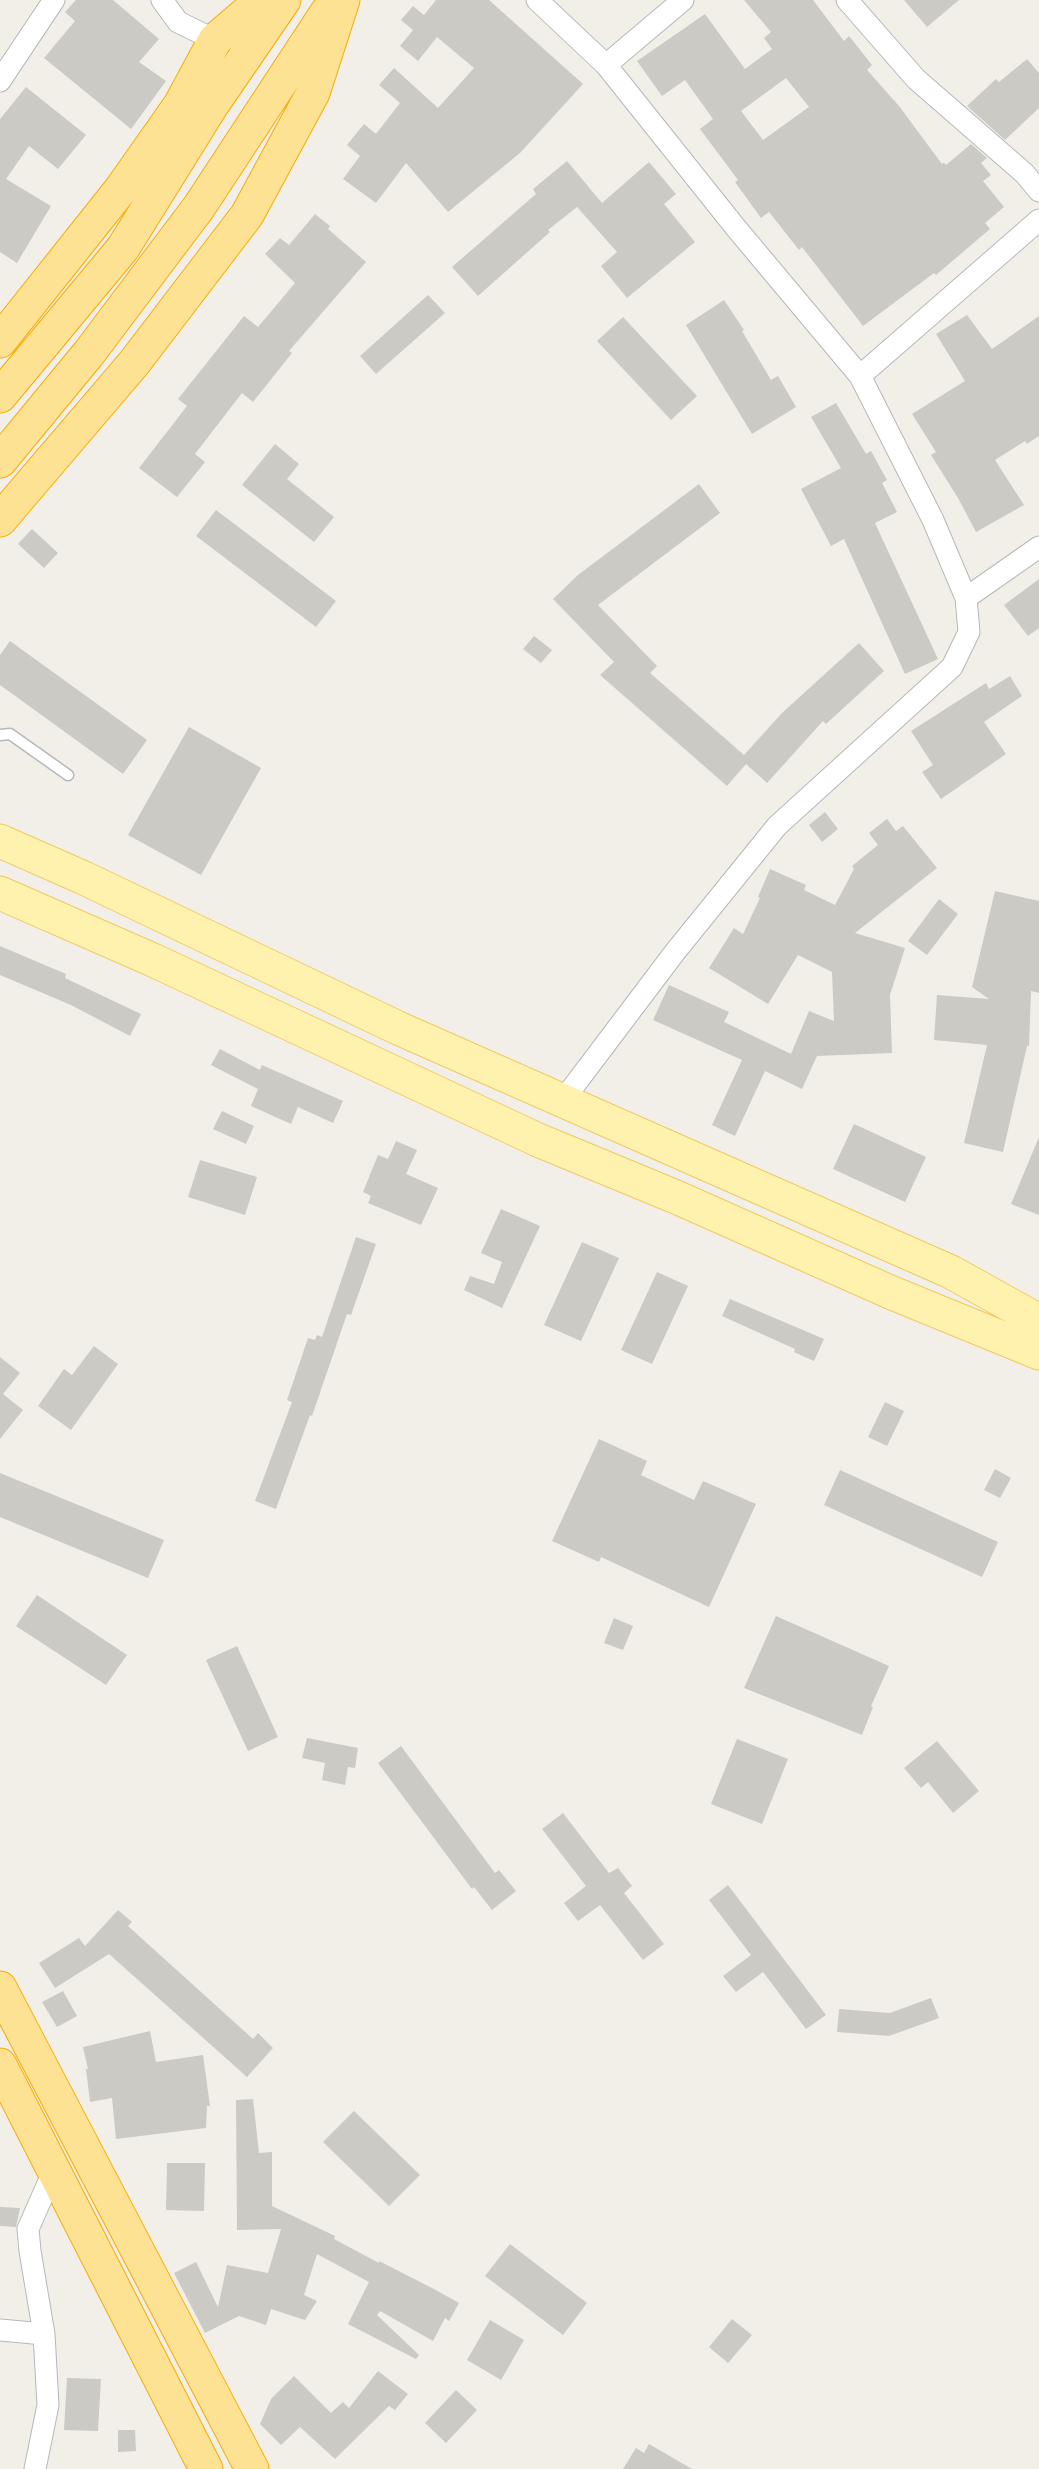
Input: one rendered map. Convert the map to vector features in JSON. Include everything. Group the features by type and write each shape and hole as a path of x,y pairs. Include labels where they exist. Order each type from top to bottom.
{"highway":[{"path":"0,341 121,189 180,105 215,40 262,0"},
{"path":"0,396 123,248 212,105 284,0"},
{"path":"0,461 89,353 199,207 334,0"},
{"path":"0,520 134,363 247,215 313,93 343,0"},
{"path":"0,1988 252,2469"},
{"path":"0,2065 206,2469"}],"main road":[{"path":"0,842 95,884 398,1028 564,1099 951,1272 1039,1321"},
{"path":"0,893 153,960 538,1140 1039,1353"}],"street":[{"path":"0,81 54,0"},
{"path":"162,0 178,22 215,40"},
{"path":"537,0 606,65 736,228 860,376 933,520 966,598 969,632 952,667 777,826 675,952 564,1099"},
{"path":"606,65 683,0"},
{"path":"846,0 916,79 1024,173 1039,191"},
{"path":"860,376 1039,220"},
{"path":"966,598 1039,547"},
{"path":"35,2469 48,2405 44,2334 28,2229 53,2172"},
{"path":"0,2330 44,2334"}],"lane":[{"path":"0,735 9,734 68,774"}],"building":[{"path":"76,0 113,0 159,39 139,62 166,81 131,129 44,58 75,21 65,12"},
{"path":"436,0 489,0 583,84 520,153 448,212 406,163 376,203 343,179 360,156 347,145 364,124 376,134 400,103 379,85 394,68 438,108 474,68 437,37 418,61 400,46 413,30 401,20 413,6 424,15"},
{"path":"744,0 813,0 844,41 849,36 872,65 867,70 899,106 942,164 946,165 971,144 987,158 981,163 991,175 983,181 1004,207 985,223 990,229 936,275 934,273 863,326 802,247 799,250 769,212 761,218 735,182 738,180 700,129 713,119 685,80 662,96 637,61 705,14 745,69 772,49 764,38 771,32","holes":["786,78 809,107 763,140 741,111"]},
{"path":"904,0 959,0 927,27"},
{"path":"1027,59 1039,73 1039,108 1005,140 967,106 996,79 999,82"},
{"path":"26,87 86,135 58,169 29,146 6,179 51,206 17,263 0,252 0,119"},
{"path":"567,161 602,203 649,162 676,194 664,204 695,242 627,298 601,266 617,252 577,207 548,230 550,232 478,296 452,267 536,194 533,189"},
{"path":"315,214 330,226 328,229 366,262 289,351 292,353 253,402 242,393 195,454 205,462 177,497 139,468 187,406 178,399 244,316 258,327 295,283 265,254 280,238 289,245"},
{"path":"428,295 445,313 376,374 360,356"},
{"path":"724,300 744,330 742,331 771,380 778,376 796,407 752,434 686,325"},
{"path":"967,315 992,349 1039,316 1039,436 1027,444 1025,441 995,460 1024,505 976,532 931,455 936,452 912,414 965,381 936,334"},
{"path":"623,317 697,396 671,420 597,341"},
{"path":"836,403 866,454 871,451 887,480 882,483 897,512 875,523 938,659 905,674 844,539 831,546 801,489 841,468 811,417"},
{"path":"275,444 299,464 287,479 334,517 314,542 242,485"},
{"path":"699,484 720,513 598,605 657,666 650,673 744,755 782,713 859,643 884,671 826,724 823,721 767,783 746,764 727,786 600,675 614,662 553,599 578,575"},
{"path":"216,510 336,601 316,627 196,536"},
{"path":"32,529 58,553 44,568 18,544"},
{"path":"1039,579 1039,628 1028,636 1004,605"},
{"path":"534,636 552,650 541,663 523,649"},
{"path":"10,641 147,740 123,774 0,685 0,655"},
{"path":"1010,676 1022,696 984,722 1006,754 941,799 922,772 933,765 911,731 986,683 989,689"},
{"path":"189,727 261,768 201,875 128,835"},
{"path":"825,812 838,829 822,842 809,825"},
{"path":"887,819 896,831 903,826 937,868 855,933 905,948 890,995 892,1053 817,1056 802,1089 765,1071 735,1136 712,1125 742,1060 653,1020 669,985 729,1012 724,1022 791,1054 809,1011 834,1021 832,972 798,955 768,1004 709,968 734,928 743,934 760,898 758,897 770,869 806,885 804,890 835,905 854,869 852,866 878,845 869,833"},
{"path":"995,891 1039,901 1039,993 1031,991 1029,1046 1027,1046 1003,1152 964,1143 987,1045 934,1040 937,995 989,999 972,987"},
{"path":"939,899 958,914 927,955 908,941"},
{"path":"0,946 66,974 65,978 141,1014 130,1036 71,1005 0,975"},
{"path":"220,1049 260,1070 262,1065 343,1101 333,1123 298,1107 291,1124 251,1106 258,1089 211,1065"},
{"path":"222,1111 254,1126 246,1144 213,1129"},
{"path":"854,1124 926,1157 905,1202 833,1169"},
{"path":"1039,1137 1039,1215 1011,1204"},
{"path":"396,1141 417,1150 406,1174 438,1188 421,1225 368,1203 371,1196 363,1192 378,1155 388,1159"},
{"path":"200,1160 257,1177 245,1215 188,1197"},
{"path":"501,1209 540,1226 502,1308 464,1290 470,1276 494,1284 502,1262 481,1253"},
{"path":"356,1237 376,1244 351,1315 347,1314 312,1416 310,1415 276,1509 255,1501 292,1402 287,1400 308,1338 315,1340 317,1335 322,1337"},
{"path":"582,1242 619,1258 581,1341 544,1325"},
{"path":"657,1272 688,1286 652,1364 621,1350"},
{"path":"730,1299 824,1339 814,1361 794,1352 795,1349 722,1316"},
{"path":"94,1346 118,1364 71,1430 38,1406 64,1369 72,1375"},
{"path":"0,1357 20,1373 3,1394 23,1410 0,1439"},
{"path":"885,1402 904,1411 887,1446 868,1437"},
{"path":"599,1439 647,1461 641,1475 694,1500 703,1481 756,1504 709,1607 601,1557 599,1562 552,1541"},
{"path":"995,1469 1011,1478 1000,1498 984,1490"},
{"path":"840,1470 998,1542 982,1577 824,1505"},
{"path":"0,1473 164,1540 148,1578 0,1517"},
{"path":"37,1595 127,1655 106,1685 16,1626"},
{"path":"776,1616 889,1666 871,1706 873,1707 862,1735 744,1688"},
{"path":"614,1618 633,1626 623,1650 604,1643"},
{"path":"237,1646 278,1737 248,1751 206,1660"},
{"path":"307,1738 358,1748 355,1768 348,1767 345,1785 322,1780 325,1763 302,1758"},
{"path":"737,1739 788,1759 762,1824 711,1804"},
{"path":"937,1741 979,1791 953,1813 928,1782 921,1788 904,1768"},
{"path":"401,1746 495,1873 499,1870 516,1891 492,1910 474,1887 472,1889 378,1763"},
{"path":"563,1813 609,1873 618,1868 632,1886 624,1893 664,1944 643,1960 600,1905 578,1921 564,1903 586,1886 542,1829"},
{"path":"728,1885 826,2015 806,2029 763,1972 736,1992 723,1976 751,1955 709,1900"},
{"path":"118,1910 132,1922 128,1926 253,2039 258,2033 273,2048 247,2077 109,1954 55,1988 39,1963 79,1938 85,1946"},
{"path":"63,1991 77,2016 57,2027 42,2002"},
{"path":"931,1998 939,2018 889,2036 837,2032 839,2009 890,2013"},
{"path":"150,2031 156,2062 203,2055 210,2106 207,2106 206,2128 116,2139 112,2098 90,2102 86,2069 88,2069 83,2047"},
{"path":"253,2099 259,2153 272,2152 272,2206 335,2236 334,2239 459,2303 449,2321 445,2318 433,2341 380,2311 377,2315 419,2355 416,2359 348,2324 369,2282 317,2254 304,2295 317,2301 305,2320 271,2309 266,2325 239,2316 205,2333 174,2273 196,2262 218,2307 227,2265 268,2273 281,2229 237,2230 236,2100"},
{"path":"354,2111 420,2175 389,2206 323,2142"},
{"path":"167,2163 205,2163 204,2211 166,2210"},
{"path":"0,2207 20,2208 16,2227 0,2226"},
{"path":"510,2244 587,2303 563,2335 485,2276"},
{"path":"732,2319 752,2335 728,2363 709,2347"},
{"path":"490,2320 524,2340 501,2380 467,2360"},
{"path":"378,2371 408,2394 395,2410 389,2406 335,2459 300,2427 281,2445 260,2424 271,2399 294,2376 331,2413 343,2402 349,2408"},
{"path":"67,2378 101,2379 98,2431 64,2430"},
{"path":"456,2390 477,2410 446,2443 425,2423"},
{"path":"118,2430 135,2430 136,2451 118,2452"},
{"path":"649,2444 692,2469 623,2469 636,2448 644,2453"}]}
